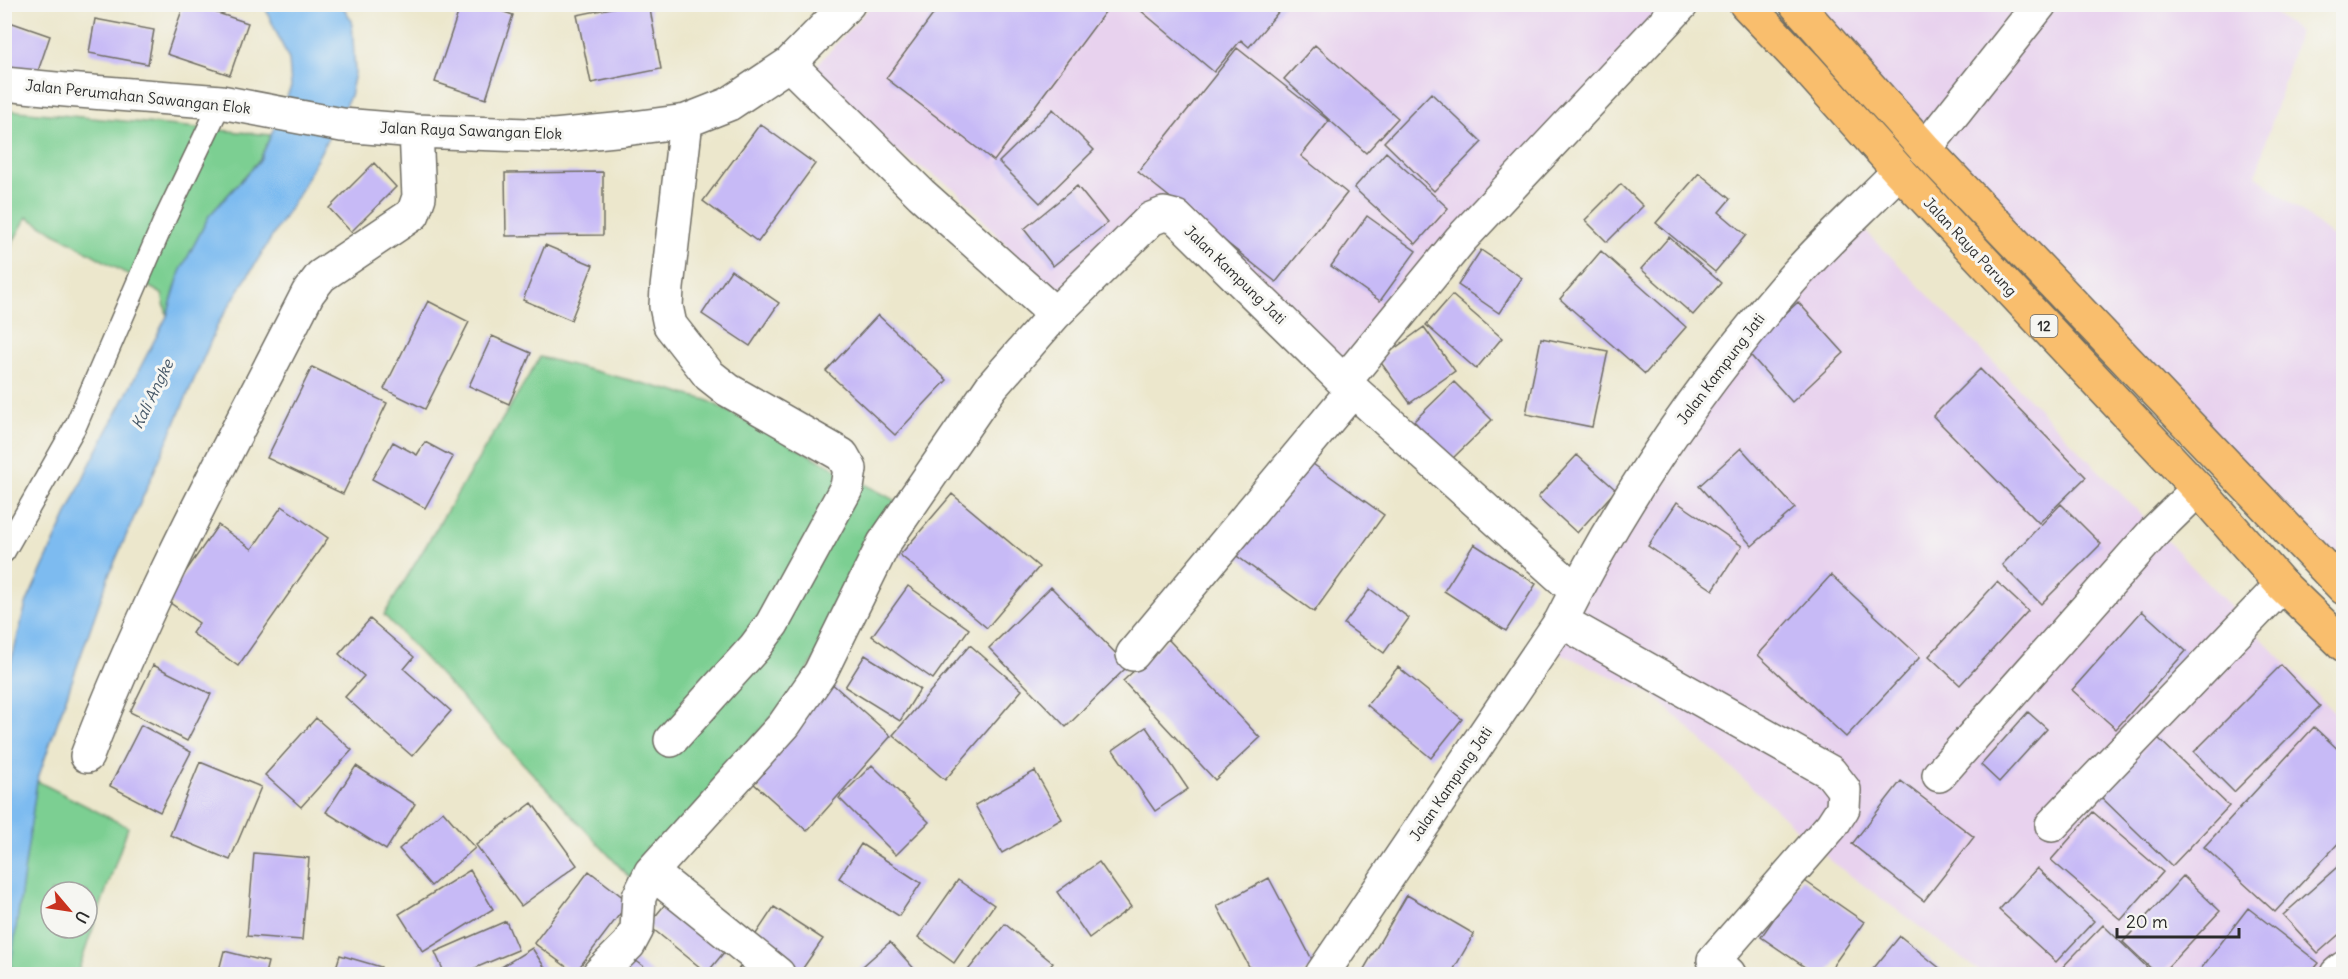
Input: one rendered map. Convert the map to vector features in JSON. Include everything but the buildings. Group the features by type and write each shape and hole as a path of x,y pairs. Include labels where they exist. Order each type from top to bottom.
{"highway":[{"name":"Jalan Raya Parung","path":"1746,4 1899,171 2198,489 2282,585 2343,645"},
{"name":"12","path":"1796,4 1925,149 2343,588"},
{"path":"1805,66 1831,43"}],"street":[{"name":"Jalan Raya Sawangan Elok","path":"342,125 416,132 554,135 686,121 729,104 789,64 848,4"},
{"path":"1133,654 1349,386 1461,239 1682,4"},
{"path":"1925,149 2040,4"},
{"path":"789,64 921,194 1055,314"},
{"name":"Jalan Perumahan Sawangan Elok","path":"4,84 221,102 342,125"},
{"path":"671,740 755,647 772,624 847,487 850,469 842,455 728,390 709,375 670,325 666,306 667,288 686,121"},
{"path":"87,756 109,696 159,587 308,292 321,276 413,214 419,197 416,132"},
{"name":"Jalan Kampung Jati","path":"1322,975 1561,621 1576,591 1656,456 1740,342 1788,283 1899,171"},
{"name":"Jalan Kampung Jati","path":"599,975 629,944 637,928 639,897 651,872 784,725 820,673 884,543 992,386 1055,314 1151,219 1164,214 1176,217 1349,386 1576,591"},
{"path":"1939,775 2155,531 2198,489"},
{"path":"2052,825 2282,585"},
{"path":"1561,621 1830,772 1845,790 1843,808 1832,825 1714,960 1729,975"},
{"path":"651,872 778,975"},
{"path":"2337,975 2343,968"}],"lane":[{"path":"4,552 76,424 164,221 221,102"}],"shaded area":[{"path":"1651,4 1667,18 1346,369 1177,207 1053,296 955,189 797,87 872,5"},
{"path":"1804,5 2264,5 2299,32 2256,175 2343,245 2343,576"},
{"path":"1862,227 2343,722 2343,974 1983,974 1831,861 1653,695 1555,651 1591,587 1631,530 1730,356"}],"green space":[{"path":"7,110 271,135 260,159 209,216 180,272 167,316 162,294 27,217 5,256 4,121"},
{"path":"540,357 707,400 900,503 803,679 634,882 384,615"},
{"path":"37,781 128,827 99,911 99,880 39,880 39,940 89,940 77,974 9,974"}],"water":[{"name":"Kali Angke","path":"264,5 342,5 352,21 355,73 350,96 298,195 219,322 109,575 37,781 10,971 9,974 5,974 5,685 26,604 87,470 167,316 180,272 209,216 260,160 291,87 289,60"}]}
